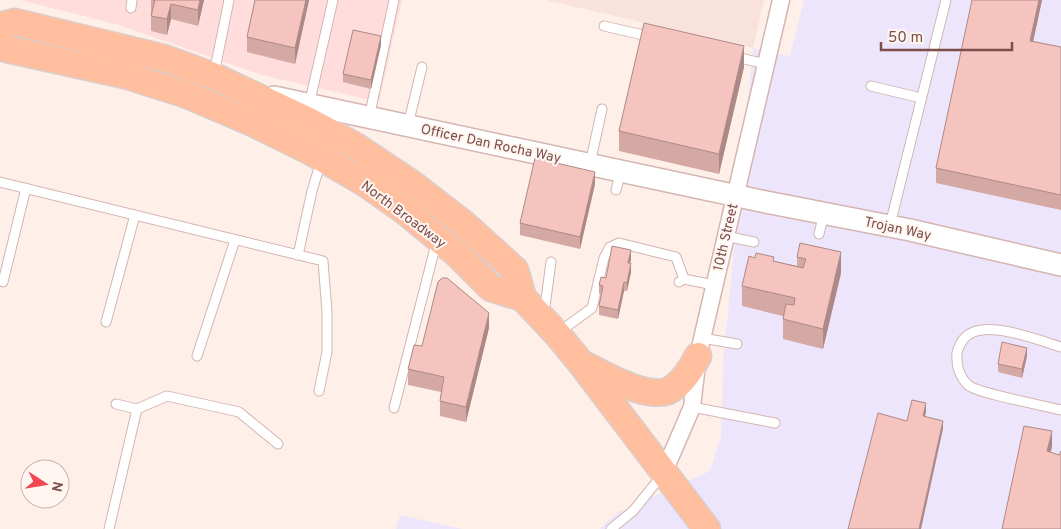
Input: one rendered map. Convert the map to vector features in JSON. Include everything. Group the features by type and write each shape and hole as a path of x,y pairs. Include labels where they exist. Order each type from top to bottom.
{"main road":[{"path":"0,26 14,22 164,58 247,91 308,112 411,183 464,224 515,270 523,298"},
{"name":"North Broadway","path":"0,42 7,49 125,75 185,94 253,123 322,158 365,183 406,212 456,253 491,288 523,298 580,362 707,529"},
{"path":"580,362 623,384 649,392 668,391 688,375 700,347"}],"street":[{"name":"10th Street","path":"664,472 692,407 700,347 781,0"},
{"name":"Officer Dan Rocha Way","path":"308,112 369,118 590,164 619,181 734,195"},
{"name":"Trojan Way","path":"734,195 890,226 1061,265"}],"lane":[{"path":"213,76 229,0"},
{"path":"308,112 333,0"},
{"path":"369,118 394,0"},
{"path":"890,226 946,0"},
{"path":"604,26 661,39"},
{"path":"718,53 766,64"},
{"path":"408,126 422,66"},
{"path":"871,86 921,98"},
{"path":"590,164 602,109"},
{"path":"298,255 312,191 322,158"},
{"path":"0,182 323,261 327,312 327,352 318,391"},
{"path":"3,282 26,188"},
{"path":"819,234 824,213"},
{"path":"106,322 135,215"},
{"path":"725,236 754,242"},
{"path":"394,408 437,238"},
{"path":"197,356 235,240"},
{"path":"551,262 550,327 592,308 604,258 610,247 619,243 676,257 682,281 714,285"},
{"path":"1061,347 997,329 976,330 963,339 957,351 957,369 969,386 984,392 1061,410"},
{"path":"700,347 737,344"},
{"path":"116,404 137,410 167,396 239,412 278,444"},
{"path":"692,407 775,424"},
{"path":"110,529 137,410"},
{"path":"611,529 633,511 664,472"}],"shaded area":[{"path":"20,0 402,0 379,102 262,75 119,25"},
{"path":"546,0 764,0 753,48"},
{"path":"804,0 1061,0 1061,529 600,529 619,512 710,471 721,436 724,342 753,48 790,56"},
{"path":"400,515 462,529 396,529"}],"building":[{"path":"155,0 200,0 198,10 171,4 167,19 151,16"},
{"path":"255,0 306,0 295,48 247,37"},
{"path":"972,0 1039,0 1030,41 1061,47 1061,195 936,168"},
{"path":"644,23 744,46 719,154 619,131"},
{"path":"353,30 381,36 371,80 343,74"},
{"path":"535,158 595,172 580,237 520,223"},
{"path":"800,243 841,252 823,329 783,319 786,304 794,305 795,298 742,286 749,256 755,258 756,253 774,257 773,261 803,268 806,259 797,257"},
{"path":"612,246 631,250 628,263 631,263 627,283 624,282 618,310 599,306 603,286 599,285 601,277 606,278"},
{"path":"442,278 447,278 489,313 466,407 440,401 444,377 408,369 414,345 422,346 438,282"},
{"path":"1002,342 1027,348 1022,369 998,364"},
{"path":"912,400 926,403 923,416 943,421 919,529 848,529 878,413 907,421"},
{"path":"1024,426 1052,431 1047,451 1059,455 1061,451 1061,529 1002,529"}]}
